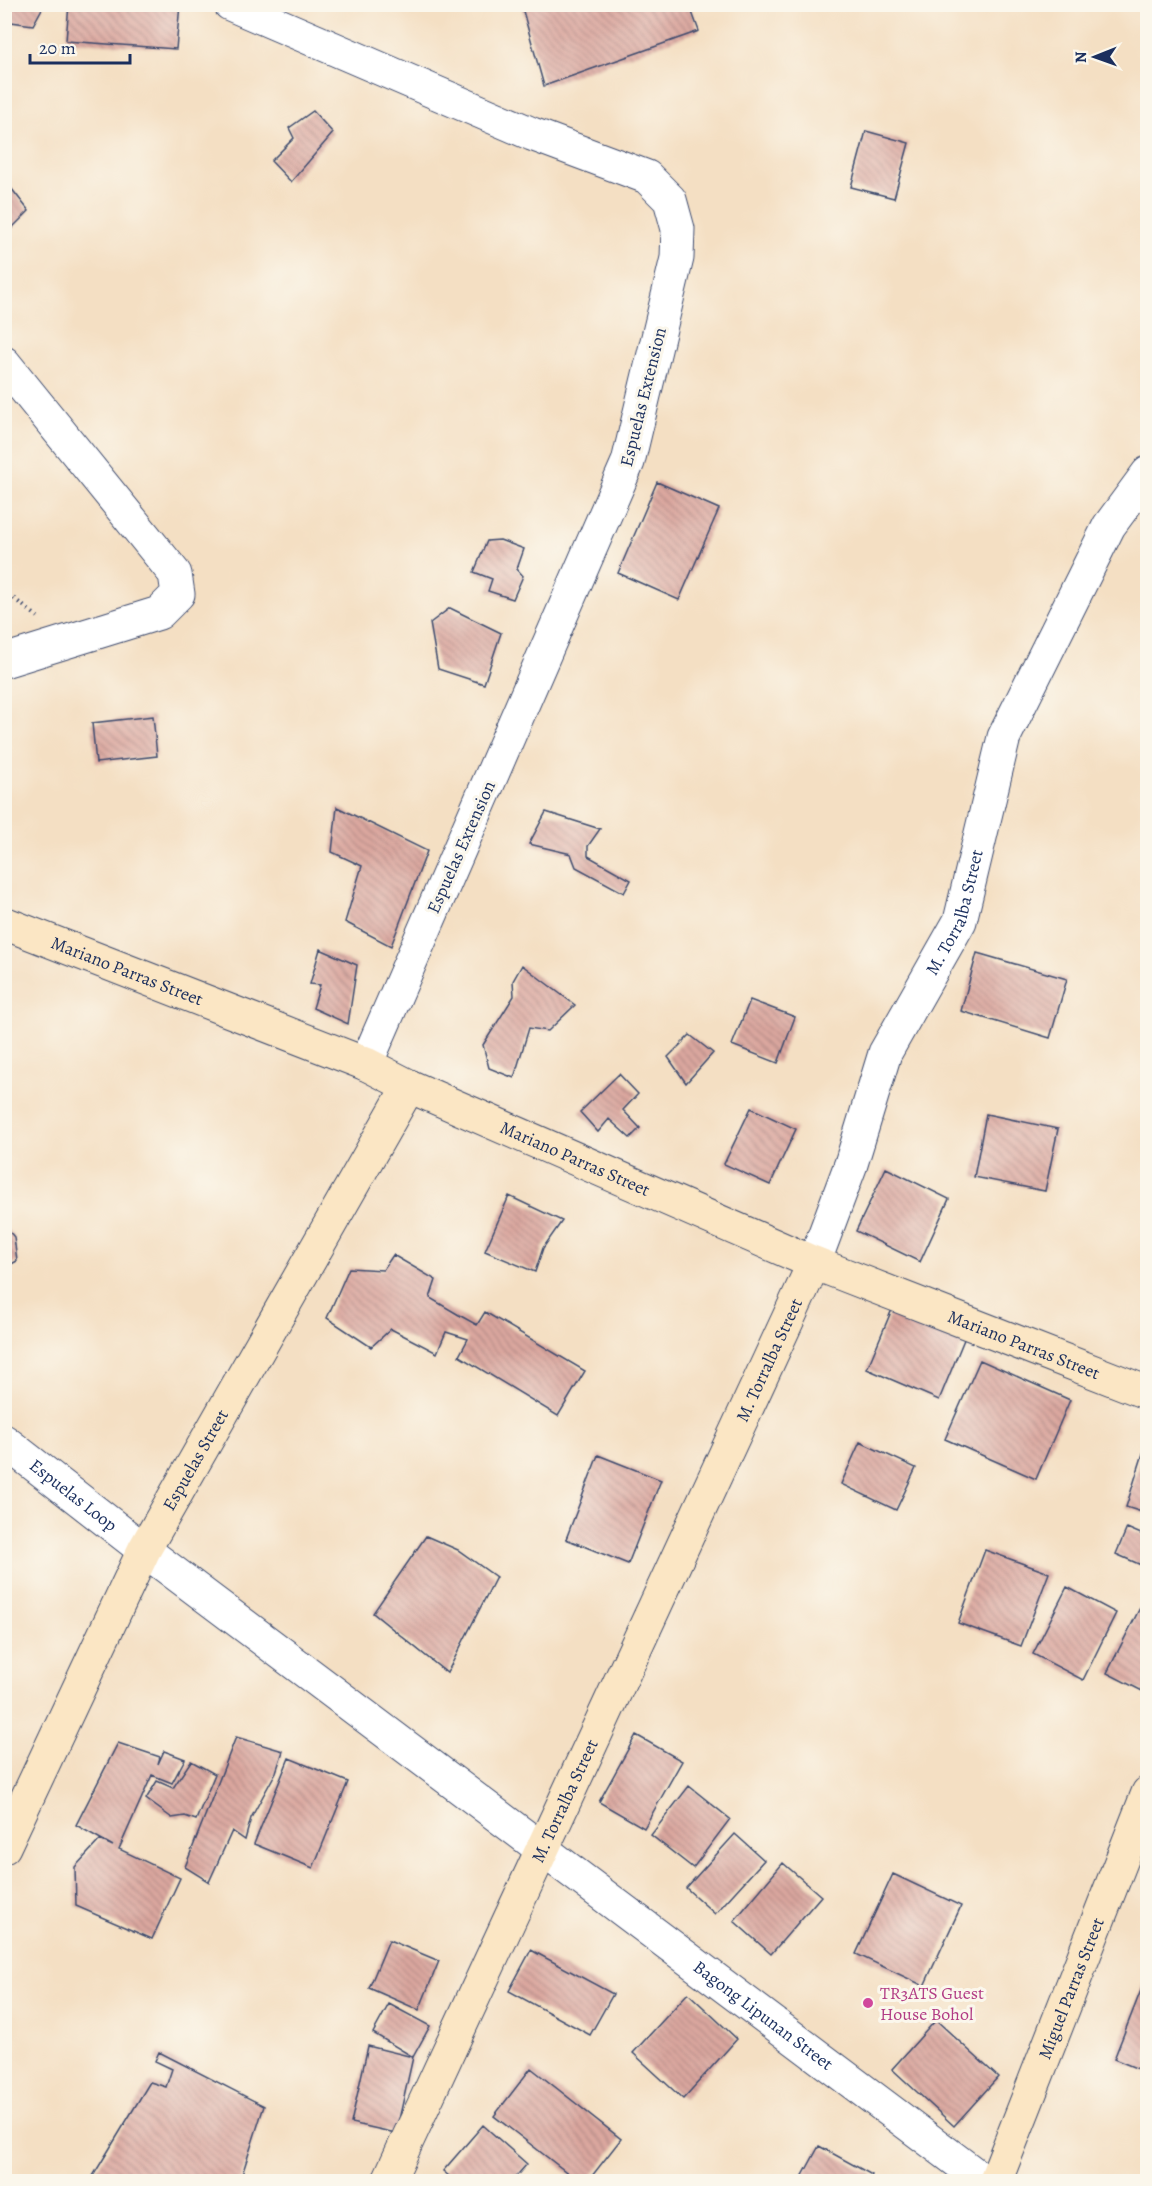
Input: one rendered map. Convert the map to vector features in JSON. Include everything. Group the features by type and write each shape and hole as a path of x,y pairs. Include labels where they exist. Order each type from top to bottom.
{"street":[{"name":"Espuelas Extension","path":"238,6 532,134 647,177 670,200 678,230 677,258 628,462 366,1064"},
{"path":"4,363 175,574 178,594 159,613 4,661"},
{"name":"M. Torralba Street","path":"388,2181 814,1263 850,1164 885,1053 960,921 1004,737 1109,526 1148,473"},
{"name":"Mariano Parras Street","path":"4,923 366,1064 409,1086 814,1263 1148,1393"},
{"name":"Espuelas Street","path":"4,1847 144,1550 409,1086"},
{"name":"Espuelas Loop","path":"4,1441 144,1550 543,1850"},
{"name":"Miguel Parras Street","path":"995,2181 1148,1793"},
{"name":"Bagong Lipunan Street","path":"543,1850 985,2181"}],"building":[{"path":"69,4 180,4 176,49 66,41"},
{"path":"521,4 689,4 699,31 544,86"},
{"path":"4,5 44,5 33,25 4,21"},
{"path":"313,111 333,133 291,182 271,161 294,138 289,128"},
{"path":"866,131 909,143 894,198 851,187"},
{"path":"4,179 29,211 4,236"},
{"path":"657,482 719,509 679,600 618,573"},
{"path":"500,540 524,549 517,569 523,576 513,599 488,591 492,579 474,572 487,541"},
{"path":"450,608 501,633 484,684 438,669 430,623"},
{"path":"153,716 157,756 96,763 92,723"},
{"path":"337,807 427,851 391,946 345,922 362,866 332,852"},
{"path":"546,812 600,829 588,846 588,856 631,880 624,893 576,867 571,854 529,844"},
{"path":"320,949 357,965 348,1024 313,1008 320,985 310,984"},
{"path":"977,953 1067,979 1050,1038 961,1011"},
{"path":"522,965 575,1005 548,1031 529,1028 514,1078 489,1068 483,1045 514,996 513,981"},
{"path":"750,1000 795,1017 778,1063 732,1045"},
{"path":"690,1035 713,1053 686,1083 668,1057"},
{"path":"619,1074 638,1094 623,1110 640,1128 630,1138 609,1119 598,1132 580,1112"},
{"path":"751,1108 796,1129 770,1185 724,1164"},
{"path":"986,1114 1058,1129 1045,1191 974,1177"},
{"path":"886,1168 949,1199 920,1262 856,1231"},
{"path":"509,1196 562,1221 543,1248 535,1272 485,1251"},
{"path":"4,1225 14,1237 17,1261 4,1268"},
{"path":"393,1255 436,1280 430,1298 477,1325 485,1312 585,1371 558,1416 459,1356 468,1339 446,1332 437,1353 391,1329 371,1347 327,1318 349,1268 383,1270"},
{"path":"893,1307 965,1337 939,1400 867,1369"},
{"path":"980,1360 1070,1400 1036,1479 945,1439"},
{"path":"1148,1441 1148,1514 1126,1507"},
{"path":"860,1442 916,1468 896,1510 841,1484"},
{"path":"598,1455 661,1480 628,1564 566,1539"},
{"path":"1127,1528 1148,1537 1148,1568 1116,1554"},
{"path":"426,1536 458,1550 496,1577 447,1673 373,1613"},
{"path":"985,1550 1049,1573 1021,1646 958,1623"},
{"path":"1067,1587 1116,1613 1083,1680 1033,1654"},
{"path":"1145,1598 1148,1599 1148,1694 1107,1673"},
{"path":"636,1735 682,1761 644,1828 599,1802"},
{"path":"236,1737 283,1751 276,1772 251,1818 245,1840 232,1831 209,1882 185,1867"},
{"path":"118,1743 160,1757 158,1764 164,1751 185,1759 172,1783 152,1775 119,1849 180,1878 152,1939 76,1906 75,1867 100,1840 113,1846 76,1825"},
{"path":"289,1758 348,1782 313,1868 254,1844"},
{"path":"191,1761 215,1774 196,1820 185,1816 172,1818 146,1799 157,1781 173,1788"},
{"path":"689,1786 730,1819 693,1868 651,1835"},
{"path":"735,1834 764,1860 715,1914 686,1888"},
{"path":"783,1863 821,1896 771,1954 734,1921"},
{"path":"893,1874 961,1906 924,1986 856,1954"},
{"path":"389,1940 439,1961 419,2010 369,1988"},
{"path":"531,1950 613,1994 590,2035 509,1991"},
{"path":"1148,1975 1148,2073 1114,2059"},
{"path":"688,1993 737,2039 683,2099 633,2053"},
{"path":"389,2004 430,2026 413,2057 373,2033"},
{"path":"936,2020 998,2077 954,2126 892,2069"},
{"path":"368,2046 413,2057 396,2133 351,2123"},
{"path":"159,2052 264,2106 240,2181 90,2181 150,2082 166,2087 172,2069 155,2061"},
{"path":"531,2068 621,2139 588,2181 578,2181 494,2116"},
{"path":"483,2125 527,2164 512,2181 455,2181 443,2171"},
{"path":"819,2146 872,2175 868,2181 800,2181"}],"place":[{"name":"TR3ATS Guest House Bohol","path":"868,2003"}]}
